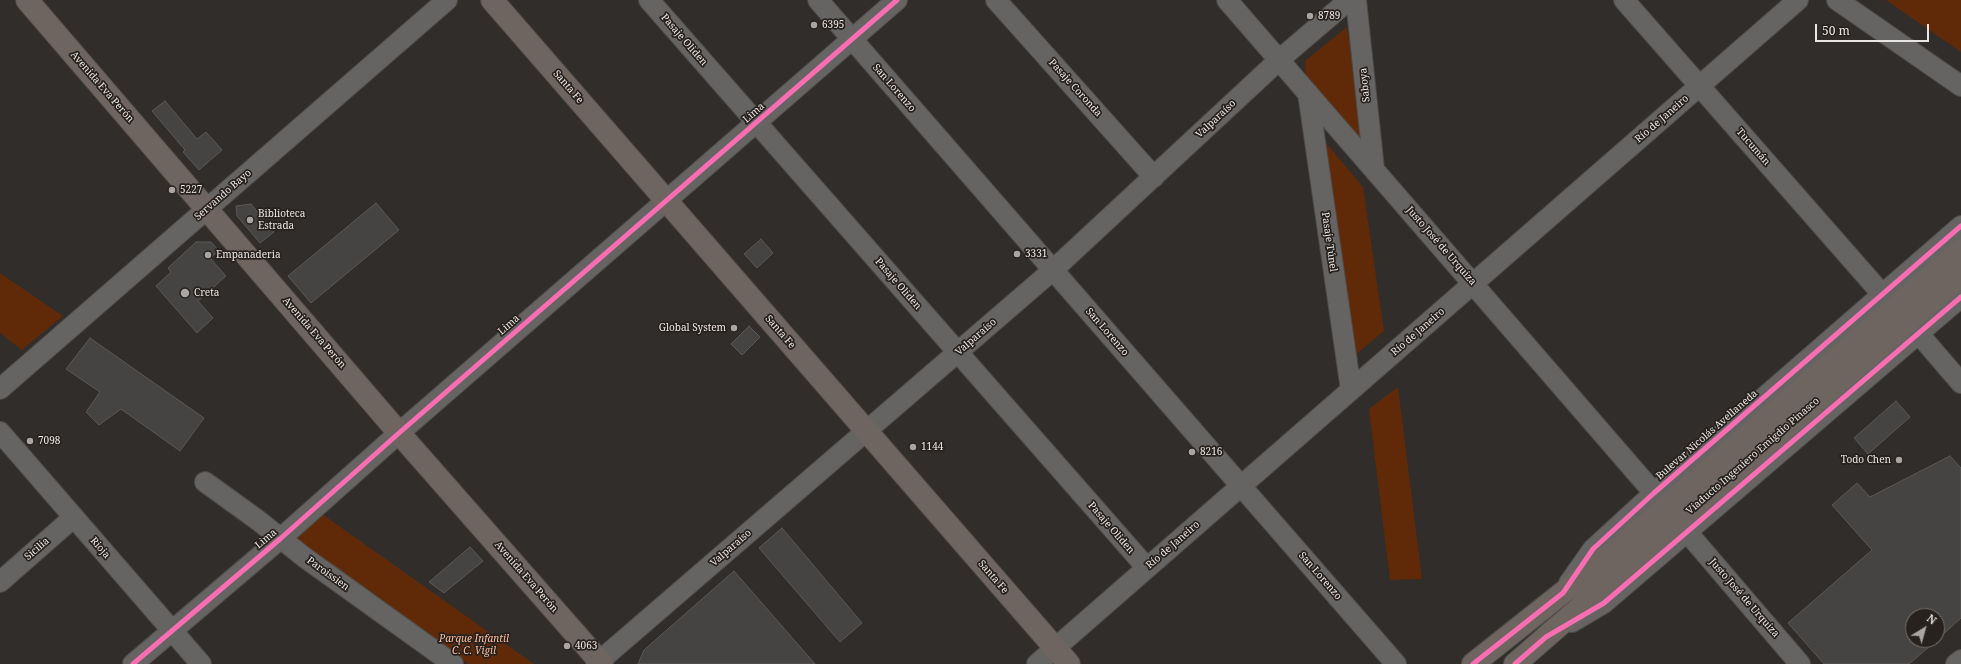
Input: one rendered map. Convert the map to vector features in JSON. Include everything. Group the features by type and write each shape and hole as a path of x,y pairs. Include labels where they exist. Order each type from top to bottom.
{"main road":[{"name":"Avenida Eva Perón","path":"27,0 599,663"},
{"name":"Santa Fe","path":"492,0 1062,656"},
{"name":"Viaducto Ingeniero Emigdio Pinasco","path":"1546,637 1620,559 1961,250"},
{"name":"Viaducto Ingeniero Emigdio Pinasco","path":"1562,593 1620,559 1961,275"},
{"name":"Bulevar Nicolás Avellaneda","path":"1473,664 1562,593"},
{"path":"1515,664 1546,637"}],"street":[{"name":"Servando Bayo","path":"0,389 447,0"},
{"name":"Pasaje Oliden","path":"649,0 1147,568"},
{"name":"San Lorenzo","path":"818,0 1396,664"},
{"name":"Lima","path":"133,664 280,539 399,433 897,0"},
{"name":"Pasaje Coronda","path":"996,0 1154,177"},
{"name":"Justo José de Urquiza","path":"1227,0 1654,493"},
{"name":"Valparaíso","path":"599,663 1053,270 1279,60 1349,0"},
{"name":"Saboya","path":"1356,0 1374,169"},
{"name":"Tucumán","path":"1624,0 1882,294"},
{"name":"Río de Janeiro","path":"1037,664 1062,656 1147,568 1798,0"},
{"path":"1837,0 1961,86"},
{"name":"Pasaje Túnel","path":"1308,93 1351,390"},
{"name":"Bulevar Nicolás Avellaneda","path":"1562,593 1593,549 1654,493 1961,226"},
{"path":"1546,637 1604,603 1961,297"},
{"path":"1918,333 1961,383"},
{"name":"Rioja","path":"0,432 201,664"},
{"name":"Paroissien","path":"205,482 259,521 280,539 453,664"},
{"name":"Sicilia","path":"0,582 74,517"},
{"name":"Justo José de Urquiza","path":"1687,532 1800,664"},
{"path":"1956,664 1961,660"}],"green space":[{"path":"1886,0 1961,0 1961,52"},
{"path":"1347,27 1364,148 1306,79 1305,61"},
{"path":"1321,137 1363,187 1384,331 1354,356"},
{"path":"0,273 63,316 22,350 0,333"},
{"path":"1398,387 1422,579 1390,580 1369,409"},
{"name":"Parque Infantil C. C. Vigil","path":"322,514 534,664 468,664 294,540"}],"building":[{"path":"165,101 197,139 206,132 222,150 199,170 183,152 185,150 152,111"},
{"path":"376,203 399,230 311,303 288,276"},
{"path":"251,204 274,232 260,243 237,216 236,206"},
{"path":"761,239 773,253 757,268 744,254"},
{"name":"Creta","path":"196,242 211,242 219,251 210,258 226,276 198,301 213,318 197,333 156,286 171,272 168,268"},
{"path":"749,326 760,337 742,355 731,344"},
{"path":"90,338 204,418 180,451 121,409 99,425 86,412 100,392 66,369"},
{"path":"1896,401 1910,417 1868,454 1854,438"},
{"path":"1950,456 1961,468 1961,618 1945,633 1945,608 1905,608 1905,648 1928,648 1909,664 1824,664 1788,623 1872,550 1832,505 1857,483 1870,497"},
{"path":"782,528 862,623 840,642 759,548"},
{"path":"470,547 483,561 444,593 429,582"},
{"path":"734,571 815,664 638,664 644,650"}],"cycle path":[{"path":"133,664 280,539 399,433 897,0"},
{"path":"1473,664 1563,593 1593,549 1654,493 1961,226"},
{"path":"1515,664 1546,637 1604,603 1961,297"}],"place":[{"name":"8789","path":"1310,16"},
{"name":"6395","path":"814,25"},
{"name":"5227","path":"172,190"},
{"name":"Biblioteca Estrada","path":"250,220"},
{"name":"3331","path":"1017,254"},
{"name":"Empanaderia","path":"208,255"},
{"name":"Creta","path":"185,293"},
{"name":"Global System","path":"734,328"},
{"name":"7098","path":"30,441"},
{"name":"1144","path":"913,447"},
{"name":"8216","path":"1192,452"},
{"name":"Todo Chen","path":"1899,460"},
{"name":"4063","path":"567,646"}]}
